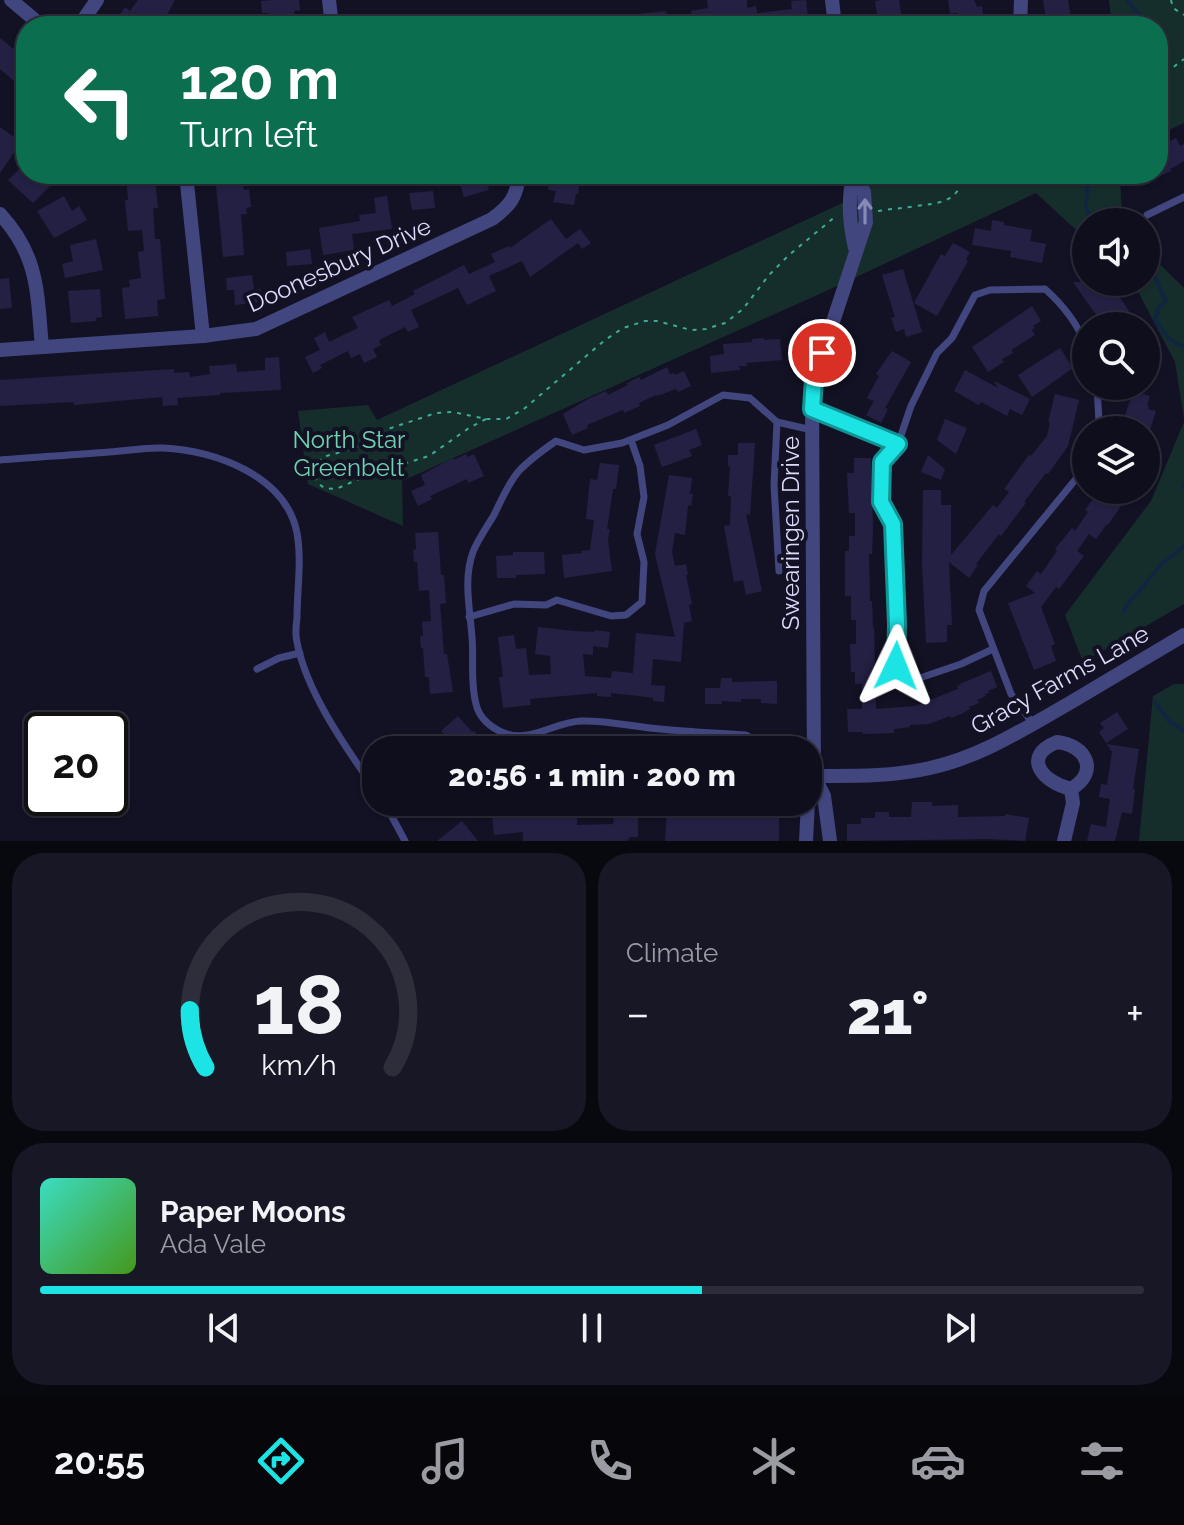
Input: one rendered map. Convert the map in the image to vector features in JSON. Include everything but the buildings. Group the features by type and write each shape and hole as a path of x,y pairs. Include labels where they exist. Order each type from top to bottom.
{"street":[{"path":"11,0 30,16"},
{"path":"187,184 203,336"},
{"name":"Doonesbury Drive","path":"0,350 203,336 256,329 492,219 507,208 518,184"},
{"name":"Swearingen Drive","path":"811,736 814,379 856,249 849,223 852,184"},
{"path":"0,214 29,255 36,283 42,347"},
{"name":"Gracy Farms Lane","path":"822,776 869,776 931,768 993,745 1184,635"},
{"path":"1033,724 1046,747"},
{"path":"1057,742 1069,743 1079,750 1088,769 1078,785 1071,789 1061,787 1038,768 1037,758 1046,747 1057,742"},
{"path":"1064,841 1073,803 1071,789"},
{"name":"Swearingen Drive","path":"822,793 830,841"},
{"path":"806,841 807,816"}],"lane":[{"path":"1160,209 1184,197"},
{"path":"993,649 961,664 908,682 896,666 893,524 881,502 882,462 898,444 911,406 937,353 952,338 975,295 990,290 1045,289 1060,302 1072,319"},
{"path":"514,736 490,726 476,705 471,670 468,582 474,549 517,473 556,441 584,450 622,443 668,425 723,395 750,398 777,422 812,430"},
{"path":"812,409 898,444"},
{"path":"777,422 774,485 779,571"},
{"path":"469,617 514,604 546,605 557,600 611,616 626,615 642,602 644,562 637,534 644,497 640,466 631,440"},
{"path":"0,460 162,448 214,457 251,473 275,490 290,512 297,532 296,640 300,653 321,703 362,770"},
{"path":"1033,724 1011,694 979,610 984,591 1072,484"},
{"path":"257,669 279,658 300,653"},
{"path":"525,736 566,722 584,721 748,736"},
{"path":"392,816 405,841"}],"path":[{"path":"1171,0 1173,8 1184,15"},
{"path":"1168,71 1184,59"},
{"path":"873,211 940,203 952,197 960,184"},
{"path":"486,419 429,456 368,475 336,489 324,488 313,473 323,457 355,448 388,429 436,413 453,412 486,419 506,419 525,408 623,328 645,321 691,330 725,323 743,309 789,255 839,214"}],"green space":[{"path":"1109,0 1184,0 1184,123 1168,130 1168,16 1111,16"},
{"name":"North Star Greenbelt","path":"869,184 1120,184 1121,208 1072,208 1072,226 1036,193 824,292 402,481 403,526 308,484 298,411 368,405 377,420 869,193"},
{"path":"1160,265 1184,288 1184,418 1175,362 1160,333 1160,312 1149,312 1140,296 1160,296"},
{"path":"1184,422 1184,604 1083,662 1065,615 1149,504 1160,504 1160,479"},
{"path":"1174,684 1184,684 1184,841 1139,841 1153,696"}],"waterway":[{"path":"1127,0 1140,16"},
{"path":"1087,184 1087,208"},
{"path":"1160,288 1166,301 1159,307 1155,319 1170,339 1184,346"},
{"path":"1124,611 1161,565 1184,546"},
{"path":"1155,702 1169,721 1184,731"}],"route":[{"path":"822,353 814,379 812,409 898,444 882,462 881,502 893,524 896,666"}]}
